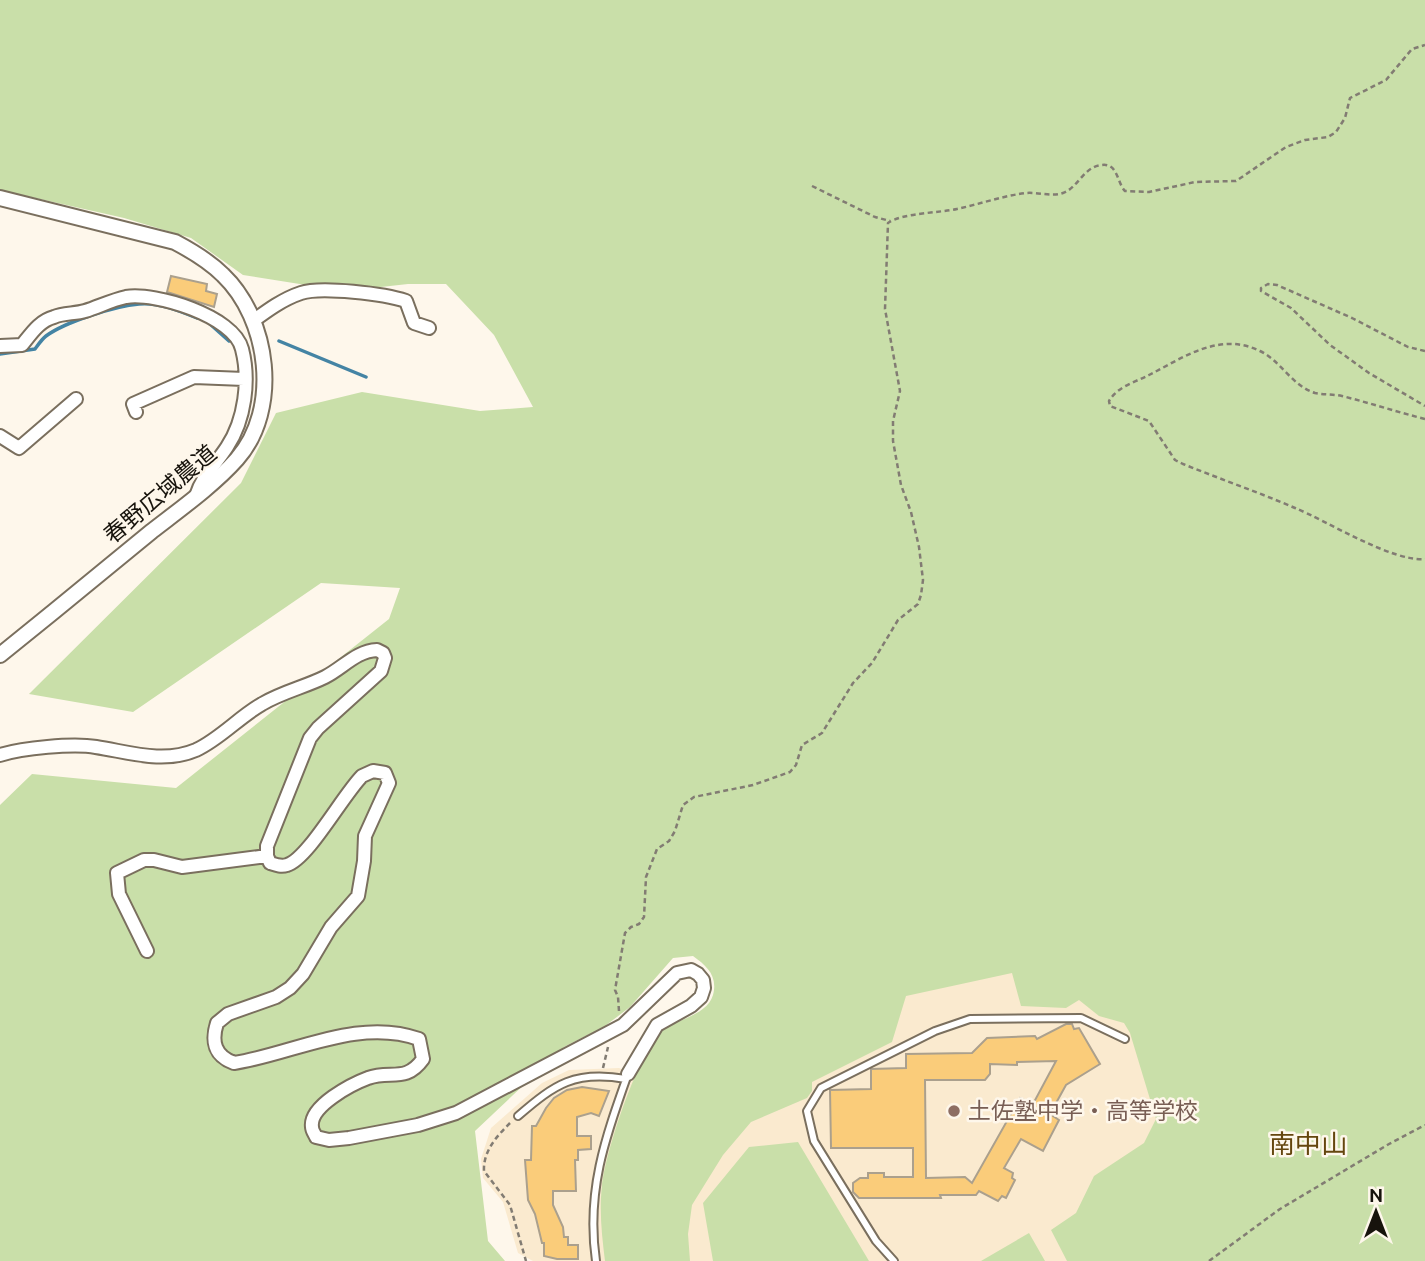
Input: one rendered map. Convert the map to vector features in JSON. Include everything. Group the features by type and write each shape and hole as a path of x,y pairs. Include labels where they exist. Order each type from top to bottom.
{"street":[{"name":"春野広域農道","path":"0,198 175,242 200,256 223,275 242,298 261,346 265,378 251,437 237,459 196,496 0,655"},
{"path":"253,321 280,301 304,291 342,292 387,295 406,301 414,323 429,328"},
{"path":"0,346 22,345 38,325 53,317 82,312 125,298 147,297 210,316 233,334 242,347 243,411 228,445 200,481 196,496"},
{"path":"136,412 133,404 194,377 244,379"},
{"path":"0,436 19,449 76,399"},
{"path":"0,755 83,746 161,757 184,753 197,749 270,700 326,676 360,654 377,650 383,653 385,658 381,671 310,738 271,831 267,856 270,863 289,865 304,852 352,785 373,771 385,774 389,783 365,836 360,887 352,904 331,927 303,974 290,988 276,997 228,1014 217,1023 214,1031 215,1048 225,1060 234,1063 343,1034 395,1034 419,1039 423,1059 416,1069 404,1075 370,1076 326,1101 314,1115 312,1126 316,1137 329,1140 349,1138 418,1125 456,1113 616,1030 677,973 691,970 698,974 703,980 701,997 691,1006 657,1025 627,1077"},
{"path":"147,951 119,894 117,873 144,860 182,867 267,856"}],"lane":[{"path":"894,1261 876,1241 814,1141 807,1111 821,1088 935,1031 970,1019 1081,1018 1125,1039"},
{"path":"518,1116 558,1085 581,1077 627,1077 609,1126 595,1184 596,1261"}],"path":[{"path":"619,1015 619,1001 615,990 625,933 639,924 644,917 646,877 657,849 669,841 675,831 683,805 694,797 753,785 790,772 796,765 802,746 822,733 853,683 872,663 898,620 918,604 923,580 919,547 901,485 893,439 893,421 900,391 885,309 890,222 898,217 950,211 1011,195 1063,193 1100,165 1115,170 1125,191 1149,192 1195,182 1236,181 1286,147 1305,140 1328,137 1336,132 1345,118 1350,98 1387,80 1415,46 1425,45"},
{"path":"812,186 890,222"},
{"path":"1425,351 1408,347 1352,318 1277,285 1268,284 1261,288 1261,291 1290,308 1330,345 1369,373 1425,406"},
{"path":"1425,419 1337,395 1314,393 1300,386 1284,368 1262,352 1236,345 1219,345 1188,353 1119,390 1108,401 1110,406 1149,421 1175,460 1183,464 1297,509 1389,552 1417,560 1425,559"},
{"path":"600,1076 610,1040"},
{"path":"518,1116 496,1136 484,1164 484,1171 510,1205 526,1261"},
{"path":"1209,1261 1279,1209 1425,1125"}],"shaded area":[{"name":"土佐塾中学・高等学校","path":"1015,959 1131,1021 1161,1119 1072,1261 533,1261 518,1253 503,1202 483,1178 481,1159 491,1128 542,1083 569,1070 619,1068 746,1113 895,983"}],"green space":[{"path":"0,0 1425,0 1425,1261 1067,1261 1051,1230 1076,1213 1094,1176 1144,1143 1156,1119 1130,1033 1124,1023 1099,1016 1079,1000 1066,1008 1021,1006 1012,973 906,996 892,1042 812,1082 812,1091 807,1098 751,1122 723,1155 692,1205 688,1234 690,1261 605,1261 601,1214 604,1171 633,1081 642,1060 661,1032 698,1013 710,1002 713,995 713,977 693,956 673,958 630,1007 605,1026 564,1047 475,1131 488,1241 505,1261 0,1261 0,805 32,774 176,788 389,619 400,588 321,583 133,712 29,694 241,483 276,413 362,392 480,411 533,407 494,335 446,284 408,284 363,289 306,285 243,275 191,238 124,218 0,190"},
{"path":"798,1142 869,1261 713,1261 703,1203 749,1147"},
{"path":"1029,1233 1045,1261 981,1261"}],"building":[{"path":"171,276 207,284 206,291 217,294 214,307 167,292"},
{"path":"1066,1024 1072,1024 1074,1029 1079,1028 1100,1064 1066,1085 1050,1114 1059,1120 1043,1151 1021,1139 1004,1168 1013,1173 1012,1178 1015,1180 1006,1198 1002,1196 998,1201 979,1191 976,1195 940,1195 941,1198 859,1198 853,1192 853,1183 860,1178 868,1178 868,1173 884,1173 884,1177 913,1177 913,1148 831,1148 830,1090 871,1089 871,1069 906,1068 906,1054 972,1053 987,1038 1035,1036 1037,1039","holes":["1056,1061 1033,1104 1020,1098 972,1183 965,1177 926,1178 925,1080 985,1080 990,1074 990,1064 1017,1065 1017,1062"]},
{"path":"582,1087 609,1091 599,1116 591,1113 577,1117 577,1136 591,1136 591,1149 578,1150 578,1160 575,1160 576,1191 553,1191 553,1205 563,1227 564,1237 568,1237 568,1245 578,1245 578,1259 557,1259 544,1256 544,1243 528,1200 525,1160 531,1160 532,1126 536,1126 546,1108 554,1098 567,1090"}],"waterway":[{"path":"0,354 35,349 46,336 65,325 129,305 161,306 197,318"},
{"path":"210,324 229,341"},
{"path":"279,341 366,377"}],"place":[{"name":"土佐塾中学・高等学校","path":"954,1111"}],"district":[{"name":"南中山","path":"1308,1144"}]}
